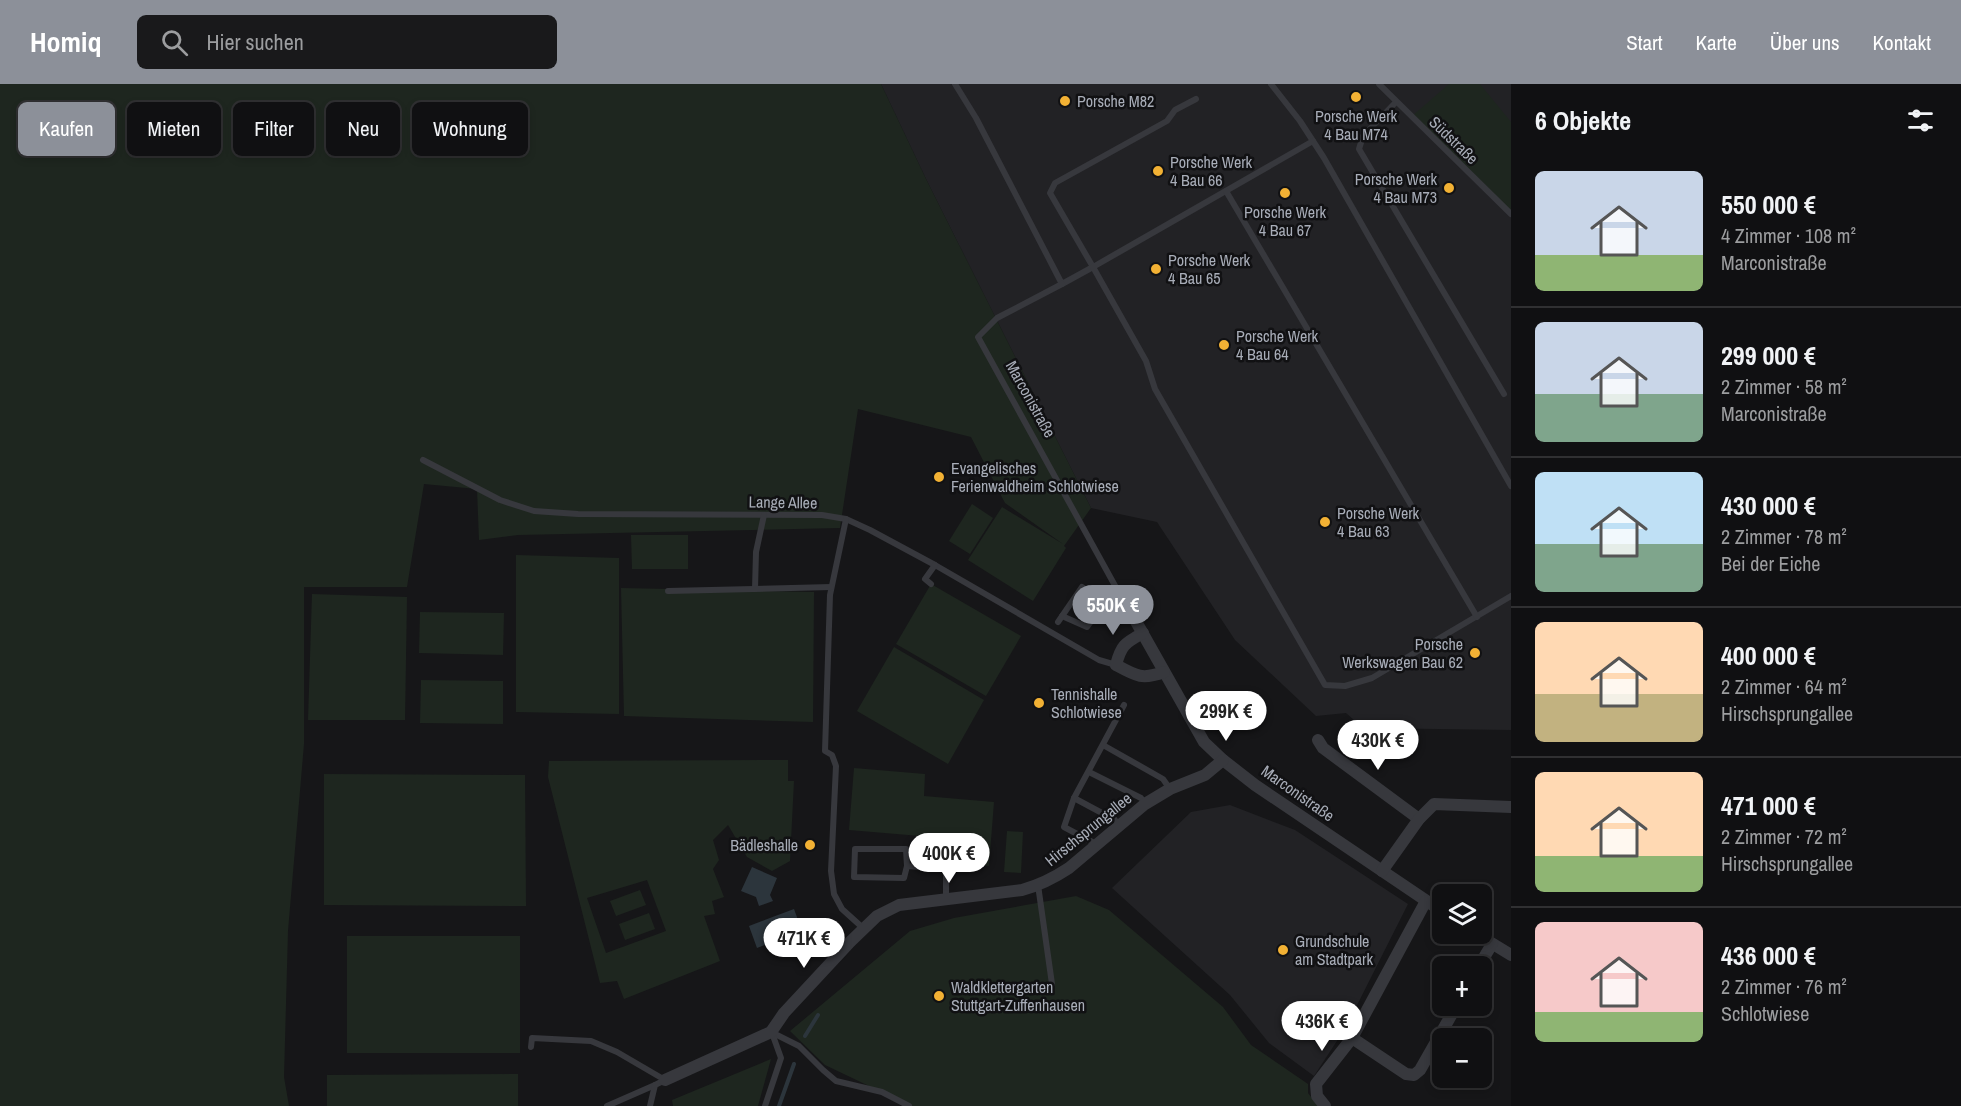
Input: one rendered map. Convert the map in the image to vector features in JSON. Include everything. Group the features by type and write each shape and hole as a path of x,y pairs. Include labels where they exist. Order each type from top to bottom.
{"street":[{"name":"Marconistraße","path":"1125,603 1204,742 1256,785 1432,905"},
{"path":"1143,633 1128,641 1120,650 1116,665 1137,677 1164,672"},
{"path":"1318,740 1323,748 1419,819"},
{"name":"Hirschsprungallee","path":"660,1082 771,1032 784,1013 863,928 877,916 899,905 1022,890 1057,877 1145,804 1170,789 1204,775 1223,760"},
{"path":"1382,872 1419,819 1434,804 1511,807"},
{"path":"1325,1106 1317,1096 1316,1084 1352,1038 1426,901"},
{"path":"1485,956 1492,944 1511,955"},
{"path":"1352,1038 1406,1074 1414,1075 1420,1070 1451,1016"}],"lane":[{"path":"955,84 981,128 1062,284 1313,141"},
{"path":"1271,84 1313,141 1511,486"},
{"name":"Südstraße","path":"1383,85 1396,102 1511,214"},
{"path":"1196,99 1175,110 1167,122 1055,183 1050,193 1146,361 1155,389 1325,685 1346,686 1372,678 1511,596"},
{"path":"1396,102 1363,136 1359,149 1504,394"},
{"path":"1226,191 1476,616"},
{"name":"Marconistraße","path":"1062,284 998,318 978,337 1125,603"},
{"name":"Lange Allee","path":"423,460 500,500 534,511 578,514 822,515 846,519 935,565 1099,660 1116,665"},
{"path":"756,589 756,552 764,515"},
{"path":"846,519 831,587 825,751 832,755 836,766 831,871 834,894 842,909 863,928"},
{"path":"931,584 925,579 935,565"},
{"path":"668,591 831,587"},
{"path":"1058,622 1082,587 1105,602 1125,603"},
{"path":"1062,616 1087,627 1105,602"},
{"path":"1096,844 1064,826 1074,798 1124,705"},
{"path":"1103,745 1163,779 1170,789"},
{"path":"1089,772 1141,798 1145,804"},
{"path":"1074,798 1115,820 1119,825"},
{"path":"855,849 906,849 907,866 904,878 854,877 855,849"},
{"path":"907,866 946,869 946,899"},
{"path":"1038,885 1052,984"},
{"path":"765,1106 781,1058 771,1032"},
{"path":"771,1032 799,1046 836,1081 882,1092 909,1106"},
{"path":"531,1047 532,1038 591,1041 617,1052 660,1082"},
{"path":"607,1106 660,1082"},
{"path":"650,1106 660,1082"}],"shaded area":[{"path":"0,84 881,84 926,179 1091,508 1064,546 1066,548 1033,601 968,560 1002,507 1063,544 1005,503 971,437 858,409 840,528 518,535 479,540 477,489 424,484 407,587 304,587 304,744 288,931 284,1077 289,1106 0,1106"},
{"path":"881,84 1511,84 1511,730 1363,728 1346,713 1316,716 1235,640 1157,522 1091,508 926,179"},
{"path":"1449,84 1480,84 1511,122 1511,214 1411,117"},
{"path":"972,504 993,518 970,554 949,541"},
{"path":"631,535 688,535 688,569 632,569"},
{"path":"516,555 619,558 619,714 516,712"},
{"path":"931,584 1021,636 986,696 896,644"},
{"path":"621,588 814,592 813,722 624,716"},
{"path":"312,594 407,597 405,720 308,720"},
{"path":"420,612 504,613 503,655 419,653"},
{"path":"894,647 984,700 948,764 857,711"},
{"path":"421,680 503,681 503,724 420,723"},
{"path":"788,760 788,781 794,781 790,861 772,871 747,857 728,825 713,840 719,860 713,869 724,897 712,901 715,914 704,916 720,961 624,999 617,981 600,983 548,777 549,761","holes":["647,880 666,931 606,953 587,898"]},
{"path":"854,768 925,774 924,796 994,802 989,866 919,861 920,836 849,830"},
{"path":"324,774 525,775 526,906 324,905"},
{"name":"Grundschule am Stadtpark","path":"1230,805 1295,830 1408,904 1346,1027 1314,1076 1269,1043 1230,995 1112,888 1191,812"},
{"path":"1007,831 1023,832 1021,873 1004,872"},
{"path":"752,867 777,878 770,895 773,901 759,906 756,897 741,891"},
{"path":"640,890 646,905 616,916 610,901"},
{"path":"1076,896 1109,910 1223,1007 1251,1045 1308,1084 1308,1093 1318,1106 911,1106 825,1065 790,1031 910,931 954,918"},
{"path":"794,909 802,931 757,948 749,926"},
{"path":"649,913 655,929 625,940 619,924"},
{"path":"347,936 520,936 520,1053 347,1053"},
{"path":"771,1059 758,1106 673,1106 672,1100"},
{"path":"518,1074 518,1106 327,1106 327,1075"}],"waterway":[{"path":"805,1036 818,1015"},
{"path":"779,1106 794,1064"}],"place":[{"name":"Porsche Werk 4 Bau M74","path":"1356,97"},
{"name":"Porsche M82","path":"1065,101"},
{"name":"Porsche Werk 4 Bau 66","path":"1158,171"},
{"name":"Porsche Werk 4 Bau M73","path":"1449,188"},
{"name":"Porsche Werk 4 Bau 67","path":"1285,193"},
{"name":"Porsche Werk 4 Bau 65","path":"1156,269"},
{"name":"Porsche Werk 4 Bau 64","path":"1224,345"},
{"name":"Evangelisches Ferienwaldheim Schlotwiese","path":"939,477"},
{"name":"Porsche Werk 4 Bau 63","path":"1325,522"},
{"name":"Porsche Werkswagen Bau 62","path":"1475,653"},
{"name":"Tennishalle Schlotwiese","path":"1039,703"},
{"name":"Bädleshalle","path":"810,845"},
{"name":"Grundschule am Stadtpark","path":"1283,950"},
{"name":"Waldklettergarten Stuttgart-Zuffenhausen","path":"939,996"}]}
